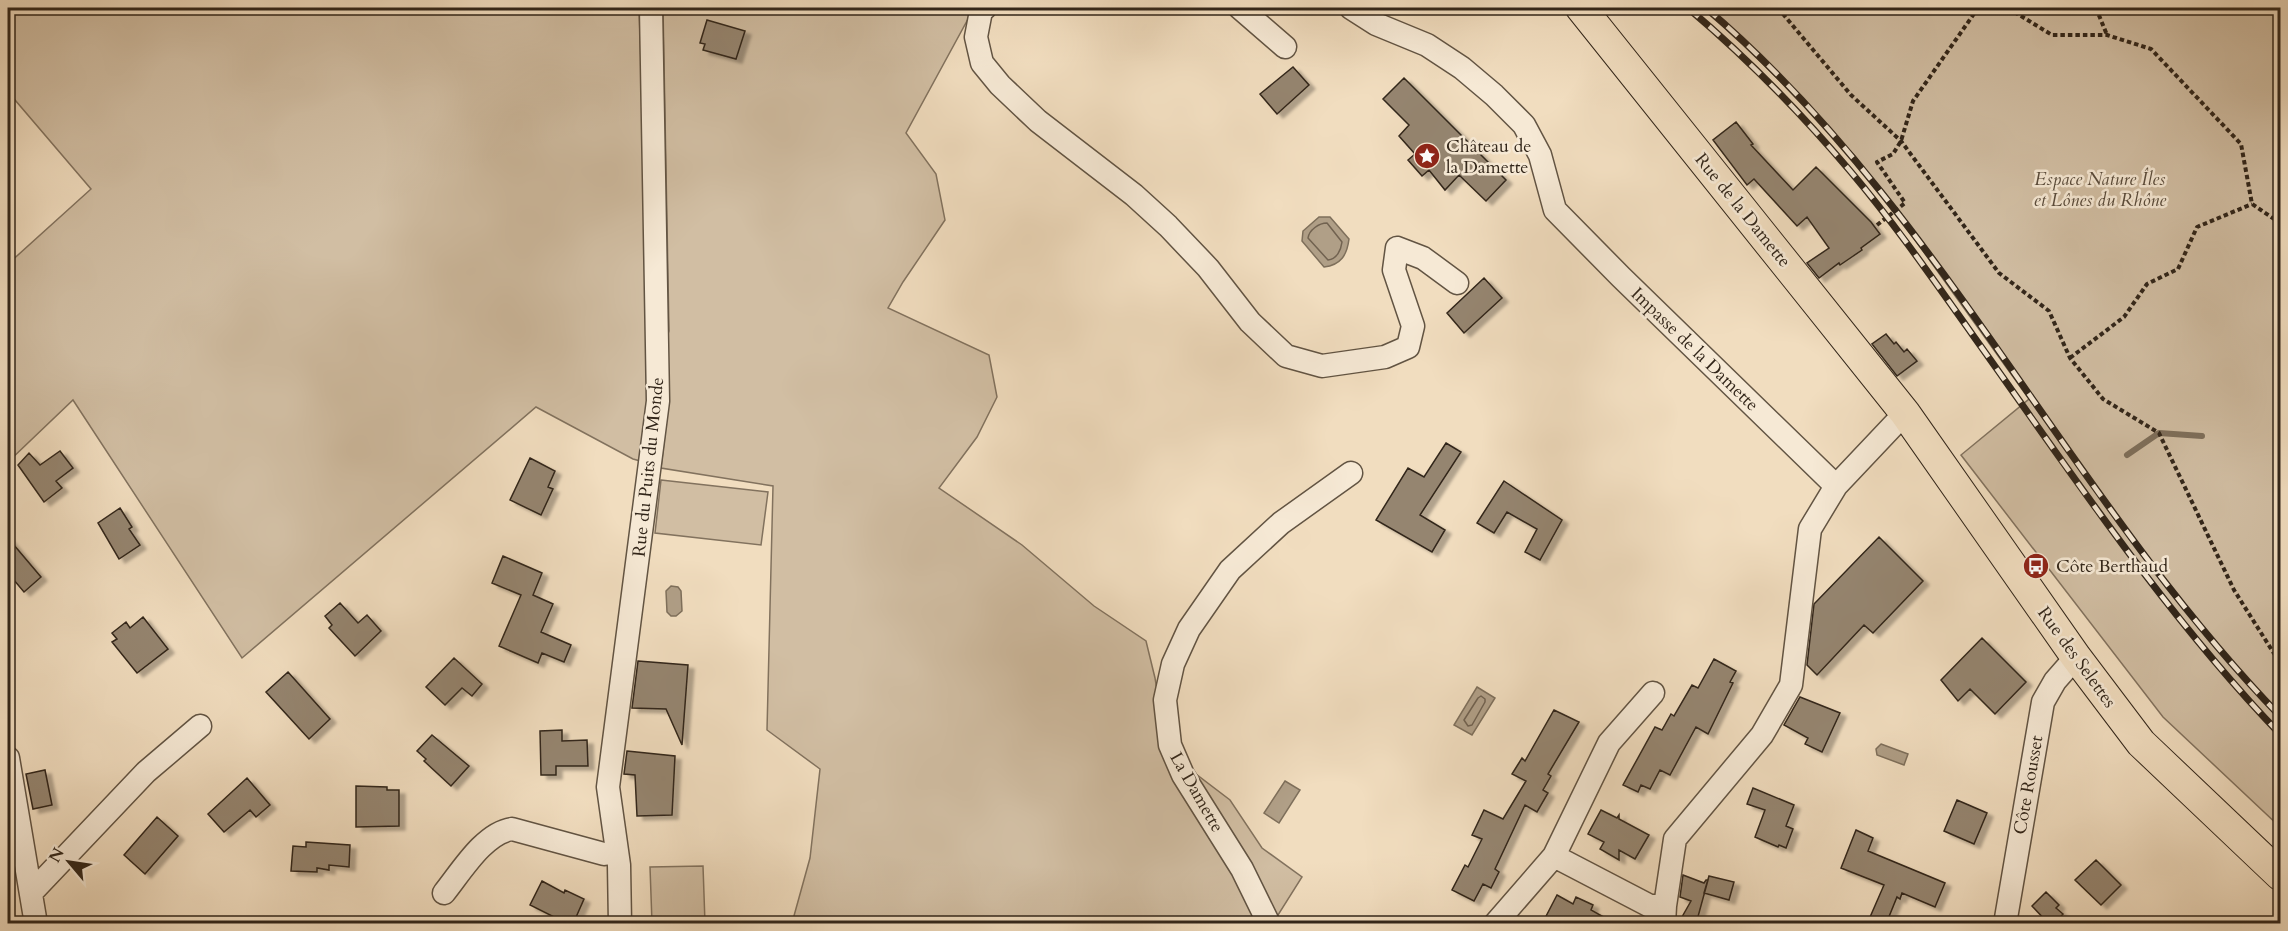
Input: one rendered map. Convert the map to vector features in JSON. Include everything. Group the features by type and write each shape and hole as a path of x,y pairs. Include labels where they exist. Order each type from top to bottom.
{"main road":[{"name":"Rue de la Damette","path":"1581,8 1905,413"},
{"name":"Rue des Selettes","path":"1905,413 2076,657 2141,743 2280,875"}],"street":[{"name":"Rue du Puits du Monde","path":"620,924 619,865 608,787 658,401 651,8"},
{"path":"984,8 981,11 976,38 982,63 1000,85 1038,121 1134,195 1168,226 1208,268 1250,322 1286,356 1322,366 1385,357 1408,347 1413,326 1394,270 1396,248 1423,258 1457,283"},
{"path":"1240,8 1285,47"},
{"name":"Impasse de la Damette","path":"1351,8 1376,24 1427,45 1462,68 1494,95 1524,125 1540,155 1556,210 1621,277 1836,486"},
{"path":"1554,856 1655,915 1676,839 1762,735 1791,685 1810,529 1836,486 1905,413"},
{"name":"La Damette","path":"1269,924 1242,869 1184,775 1170,745 1165,700 1173,664 1190,629 1230,570 1281,523 1351,473"},
{"name":"Côte Rousset","path":"2005,924 2043,702 2055,681 2076,657"},
{"path":"1495,924 1554,856 1609,743 1653,693"},
{"path":"32,892 146,772 200,726"},
{"path":"8,758 36,924"},
{"path":"444,893 488,840 503,830 512,829 604,854 616,852"}],"path":[{"path":"1778,8 1851,95 1901,141 1999,273 2049,311 2070,358 2103,399 2159,433 2234,590 2280,663"},
{"path":"1877,225 1905,203 1877,162 1893,154 1901,141 1913,101 1978,8"},
{"path":"2008,8 2052,35 2108,35 2151,49 2241,144 2252,204 2280,223"},
{"path":"2096,8 2108,35"},
{"path":"2070,358 2124,317 2147,284 2178,269 2197,227 2252,204"}],"green space":[{"path":"8,8 639,8 653,400 644,462 633,459 536,407 242,658 73,400 8,462 8,264 91,189 15,100 8,98"},
{"path":"663,8 974,8 906,133 936,174 945,220 888,308 989,355 997,397 977,437 939,488 1022,545 1094,606 1146,641 1155,678 1167,752 1230,800 1262,848 1302,877 1273,923 792,923 810,858 820,769 767,730 773,486 661,468 669,399 663,349 669,331"},
{"name":"Espace Nature Îles et Lônes du Rhône","path":"1707,8 2280,8 2280,827 2163,717 1961,455 2029,399 1855,156"},
{"path":"661,480 768,492 761,545 655,533"},
{"path":"703,866 705,923 652,923 650,867"}],"water":[{"path":"1319,217 1330,217 1349,239 1347,250 1342,258 1335,264 1324,267 1302,241 1303,231"},
{"path":"671,586 678,587 681,591 682,611 676,616 671,616 667,612 666,591"},
{"path":"1477,687 1495,698 1472,735 1454,725"},
{"path":"1881,744 1908,754 1904,765 1877,755 1876,749"},
{"path":"1285,781 1300,790 1279,823 1264,813"}],"building":[{"path":"707,20 745,31 736,59 703,50 705,44 700,43"},
{"path":"1293,67 1309,85 1277,114 1260,94"},
{"path":"1404,78 1506,180 1486,201 1459,175 1445,190 1429,170 1422,176 1408,160 1415,154 1399,136 1409,125 1383,99"},
{"path":"1736,122 1753,144 1751,145 1793,190 1816,167 1880,234 1861,248 1862,250 1819,278 1807,263 1829,248 1807,217 1797,226 1754,179 1747,185 1713,140"},
{"path":"1484,278 1502,298 1464,333 1447,313"},
{"path":"1886,334 1904,352 1907,349 1917,361 1897,376 1872,344"},
{"path":"1446,443 1461,452 1420,515 1445,530 1432,552 1376,520 1408,468 1424,477"},
{"path":"60,451 73,468 56,481 62,488 44,502 18,465 29,453 40,465"},
{"path":"530,458 555,471 548,487 553,489 541,515 510,500"},
{"path":"1504,481 1562,520 1540,560 1525,552 1537,529 1507,512 1494,533 1477,523"},
{"path":"120,508 132,527 129,529 140,545 119,559 98,523"},
{"path":"1879,537 1923,581 1873,633 1864,625 1817,675 1807,665 1814,604"},
{"path":"8,538 41,577 24,592 8,573"},
{"path":"503,556 542,573 533,595 553,604 541,632 571,645 564,662 542,653 538,663 499,646 521,595 492,583"},
{"path":"340,603 358,623 367,615 381,631 355,656 329,628 332,625 325,616"},
{"path":"143,617 168,649 137,673 112,642 117,639 112,633 126,622 130,628"},
{"path":"1982,638 2026,682 1995,714 1970,689 1958,701 1941,680"},
{"path":"454,658 482,684 472,696 462,688 445,705 426,687"},
{"path":"1714,659 1736,671 1730,682 1733,683 1708,734 1696,727 1670,775 1660,770 1650,789 1641,785 1638,792 1623,785 1655,727 1662,730 1671,714 1674,716 1692,685 1698,688"},
{"path":"638,661 688,665 682,745 666,709 632,708"},
{"path":"288,672 330,719 309,739 266,692"},
{"path":"1800,697 1840,713 1822,752 1805,744 1808,738 1784,725"},
{"path":"1554,710 1579,722 1548,774 1551,776 1543,790 1548,793 1537,812 1525,805 1495,869 1499,872 1491,888 1483,884 1474,901 1452,890 1465,865 1468,867 1482,839 1472,835 1484,810 1503,819 1526,781 1512,774 1522,758 1525,761"},
{"path":"562,730 562,741 587,740 588,766 556,766 556,775 541,775 540,731"},
{"path":"432,735 469,766 451,786 424,761 426,759 417,751"},
{"path":"627,751 675,756 672,815 637,816 635,775 624,774"},
{"path":"45,770 52,805 33,809 26,774"},
{"path":"247,778 270,805 256,817 250,810 224,832 208,814"},
{"path":"356,786 387,787 387,790 399,790 399,826 356,827"},
{"path":"1753,788 1794,805 1786,826 1793,829 1786,848 1755,837 1765,810 1747,804"},
{"path":"1957,800 1987,813 1974,844 1944,831"},
{"path":"1601,810 1617,818 1619,815 1619,819 1649,835 1635,859 1619,850 1619,860 1600,849 1604,842 1588,834"},
{"path":"157,817 178,836 145,874 124,855"},
{"path":"1856,830 1873,838 1868,851 1945,883 1935,907 1902,893 1900,899 1897,897 1886,924 1867,924 1884,885 1841,868"},
{"path":"306,842 350,845 349,867 329,865 329,870 317,868 317,872 291,871 293,846 306,847"},
{"path":"2096,860 2121,885 2101,905 2075,880"},
{"path":"1683,875 1704,883 1708,880 1696,924 1678,924 1691,901 1680,897"},
{"path":"1709,876 1734,882 1729,900 1704,893"},
{"path":"542,881 564,893 565,890 584,899 573,924 568,924 530,905"},
{"path":"2046,892 2059,905 2056,908 2063,914 2054,924 2049,924 2032,906"},
{"path":"1557,895 1573,904 1576,897 1593,905 1591,910 1616,924 1542,924"}],"waterway":[{"path":"2127,455 2159,433 2202,436"}],"railway":[{"path":"1688,8 1772,86 1813,128 1867,191 2157,590 2196,639 2280,734"},
{"path":"1706,8 1789,87 1865,172 1935,262 2134,541 2204,631 2280,716"}],"place":[{"name":"Château de la Damette","path":"1427,156"},
{"name":"Côte Berthaud","path":"2036,566"}]}
